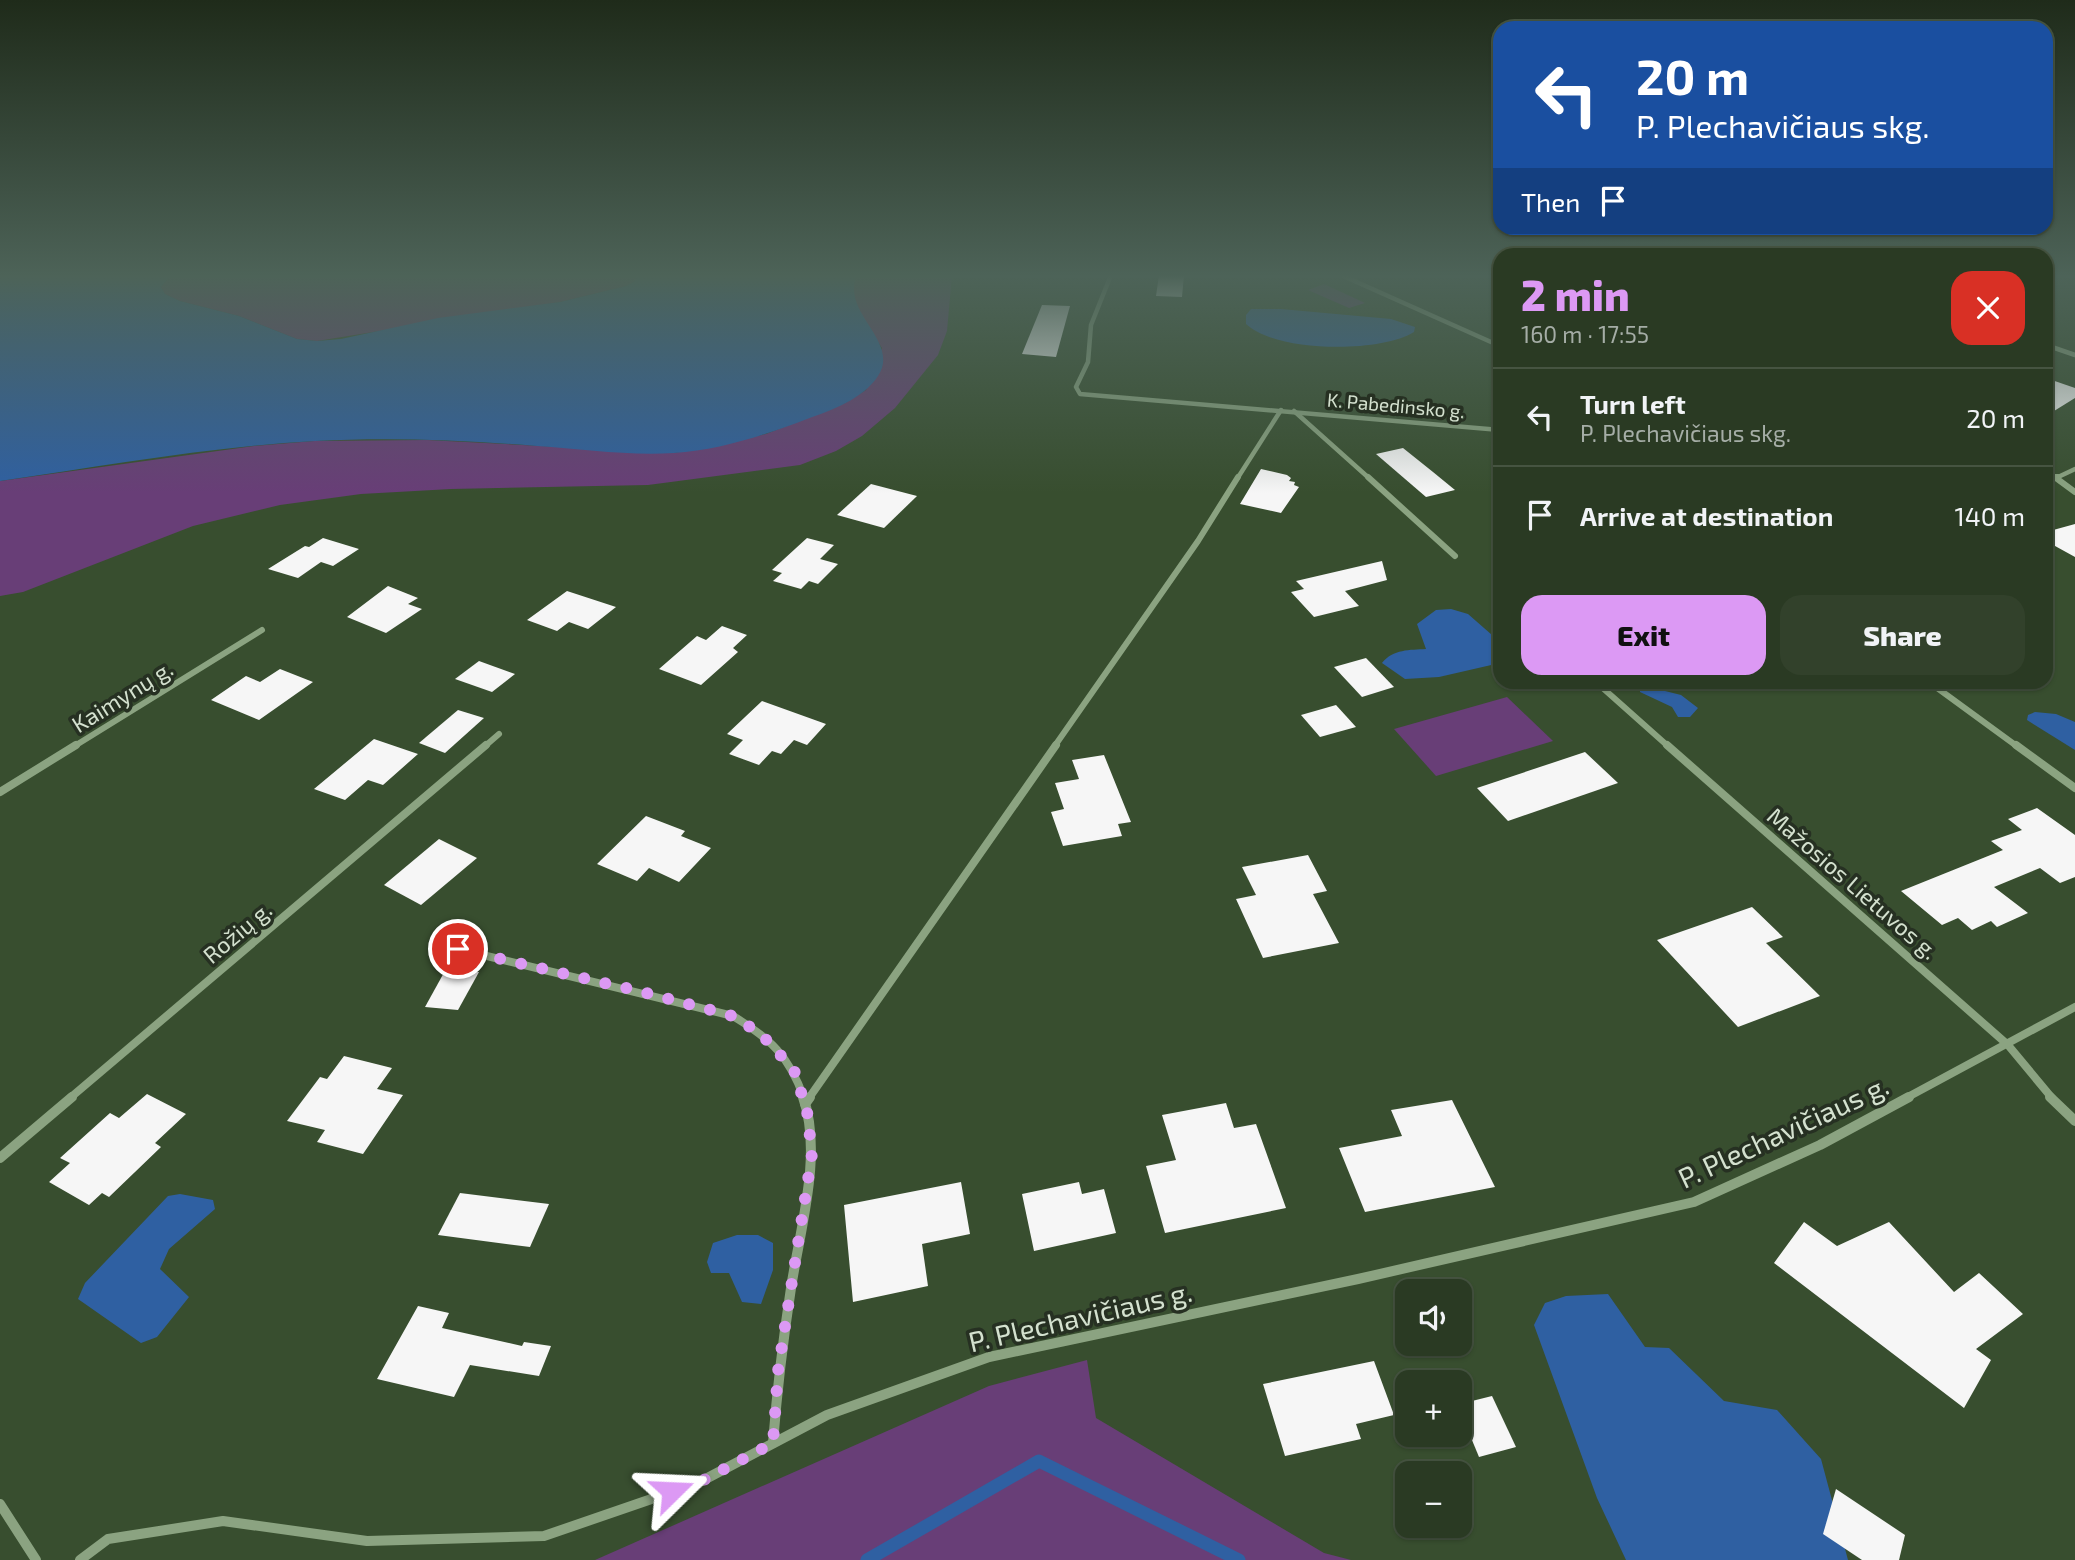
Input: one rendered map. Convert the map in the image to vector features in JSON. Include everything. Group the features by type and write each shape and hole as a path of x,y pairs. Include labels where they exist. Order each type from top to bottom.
{"street":[{"name":"K. Pabedinsko g.","path":"1089,348 1088,362 1076,387 1080,394 1091,397 1282,410 1493,429"},
{"path":"2054,348 2075,355"},
{"path":"805,1104 1198,541 1282,410"},
{"path":"1293,411 1455,556"},
{"path":"2056,478 2075,468"},
{"path":"2053,478 2075,492"},
{"name":"Kaimynų g.","path":"0,792 262,629"},
{"name":"Mažosios Lietuvos g.","path":"1604,689 2008,1045 2049,1096 2075,1121"},
{"path":"1939,689 2075,788"},
{"name":"Rožių g.","path":"0,1158 499,734"},
{"path":"458,949 733,1016 761,1034 794,1070 805,1104 812,1154 778,1371 773,1443"},
{"name":"P. Plechavičiaus g.","path":"80,1560 108,1539 222,1521 367,1541 544,1536 698,1483 827,1415 989,1357 1358,1279 1695,1202 1820,1144 2075,1007"},
{"path":"0,1504 36,1560"}],"shaded area":[{"path":"882,348 941,348 938,355 895,408 862,436 836,451 800,465 648,485 451,489 361,494 280,505 193,526 23,592 0,596 0,481 254,446 314,441 427,440 674,453 766,434 845,403 866,390"},
{"path":"1507,697 1553,741 1436,776 1394,729"},
{"path":"1087,1360 1096,1418 1324,1553 1351,1560 595,1560 989,1386"}],"water":[{"path":"0,348 881,348 882,351 883,363 872,384 836,408 759,436 691,451 623,453 426,440 315,441 196,452 0,481"},
{"path":"1451,609 1468,614 1493,636 1493,665 1439,677 1405,679 1382,663 1397,653 1426,649 1417,624 1436,610"},
{"path":"1640,689 1657,689 1681,695 1698,708 1690,717 1678,717 1672,707 1640,692"},
{"path":"2035,712 2056,714 2075,722 2075,750 2027,720 2028,715"},
{"path":"180,1194 213,1200 215,1209 169,1249 160,1269 189,1297 157,1337 141,1343 78,1299 85,1283 168,1196"},
{"path":"737,1235 758,1235 773,1243 773,1270 761,1304 742,1302 729,1273 711,1273 707,1262 713,1243"},
{"path":"1608,1294 1645,1347 1669,1348 1724,1401 1777,1410 1821,1459 1848,1560 1626,1560 1597,1498 1534,1325 1545,1303 1566,1296"}],"building":[{"path":"1025,348 1059,348 1056,357 1022,354"},
{"path":"2053,380 2075,388 2075,398 2053,412"},
{"path":"1403,448 1455,490 1426,497 1376,454"},
{"path":"1261,469 1287,475 1291,478 1289,481 1295,482 1294,485 1299,487 1281,513 1240,504"},
{"path":"871,484 917,496 884,528 837,515"},
{"path":"2075,524 2075,557 2053,545 2053,530"},
{"path":"323,538 359,549 333,566 321,562 298,578 268,569 305,546 309,547"},
{"path":"807,538 834,545 820,559 838,564 818,584 809,581 801,589 773,581 782,573 772,570"},
{"path":"1382,561 1387,580 1345,591 1359,606 1314,617 1291,592 1304,589 1296,581"},
{"path":"388,586 418,598 408,604 422,609 386,633 347,617"},
{"path":"567,591 616,607 588,629 569,622 557,631 527,620"},
{"path":"722,626 747,635 733,648 738,652 701,685 659,669 697,636 706,640"},
{"path":"1366,658 1394,687 1362,697 1334,667"},
{"path":"479,661 515,674 492,692 455,679"},
{"path":"280,669 313,682 259,720 211,700 246,676 260,682"},
{"path":"762,701 826,724 807,745 794,740 781,754 772,751 759,765 729,754 743,740 727,734"},
{"path":"1336,705 1356,727 1320,737 1301,715"},
{"path":"458,710 484,718 445,753 419,743"},
{"path":"374,739 418,754 383,785 368,780 345,800 314,789"},
{"path":"1585,752 1618,783 1508,821 1477,788"},
{"path":"1104,755 1131,822 1118,824 1122,836 1063,846 1051,812 1064,809 1055,783 1079,779 1072,760"},
{"path":"2037,808 2075,835 2075,877 2060,883 2040,868 1994,887 2028,913 1997,927 1991,921 1972,930 1958,918 1942,925 1901,891 2003,850 1991,841 2022,830 2008,819"},
{"path":"646,816 685,831 681,836 711,848 679,882 649,868 637,881 597,864"},
{"path":"439,839 477,858 421,905 384,885"},
{"path":"1308,855 1327,891 1313,894 1339,943 1263,958 1236,899 1256,895 1242,867"},
{"path":"1752,907 1783,937 1766,943 1820,996 1738,1027 1657,940"},
{"path":"446,969 479,972 458,1010 425,1007"},
{"path":"344,1056 392,1068 377,1089 403,1095 363,1154 317,1142 325,1130 287,1121 320,1077 327,1079"},
{"path":"147,1094 186,1114 155,1143 161,1147 109,1197 102,1193 89,1205 49,1182 70,1163 60,1158 110,1113 119,1118"},
{"path":"1452,1100 1495,1187 1365,1212 1339,1148 1402,1136 1391,1110"},
{"path":"1226,1103 1234,1128 1256,1124 1286,1208 1165,1233 1146,1166 1176,1160 1162,1115"},
{"path":"961,1182 970,1234 922,1244 928,1286 853,1302 844,1205"},
{"path":"1079,1182 1082,1194 1104,1189 1116,1233 1034,1251 1022,1194"},
{"path":"460,1193 549,1204 530,1247 438,1235"},
{"path":"1804,1222 1837,1246 1889,1222 1954,1292 1979,1273 2023,1314 1976,1349 1991,1360 1964,1408 1774,1263"},
{"path":"418,1306 449,1313 442,1328 522,1346 524,1342 551,1346 539,1376 470,1365 454,1397 377,1379"},
{"path":"1374,1361 1394,1415 1356,1424 1361,1439 1285,1456 1263,1384"},
{"path":"1492,1396 1516,1447 1479,1457 1472,1440 1472,1401"},
{"path":"1836,1489 1905,1535 1899,1560 1862,1560 1823,1534"}],"waterway":[{"path":"867,1560 1039,1461 1239,1560"}],"route":[{"path":"458,949 733,1016 761,1034 794,1070 807,1111 812,1154 800,1246 778,1371 773,1443 698,1483 672,1491"}]}
